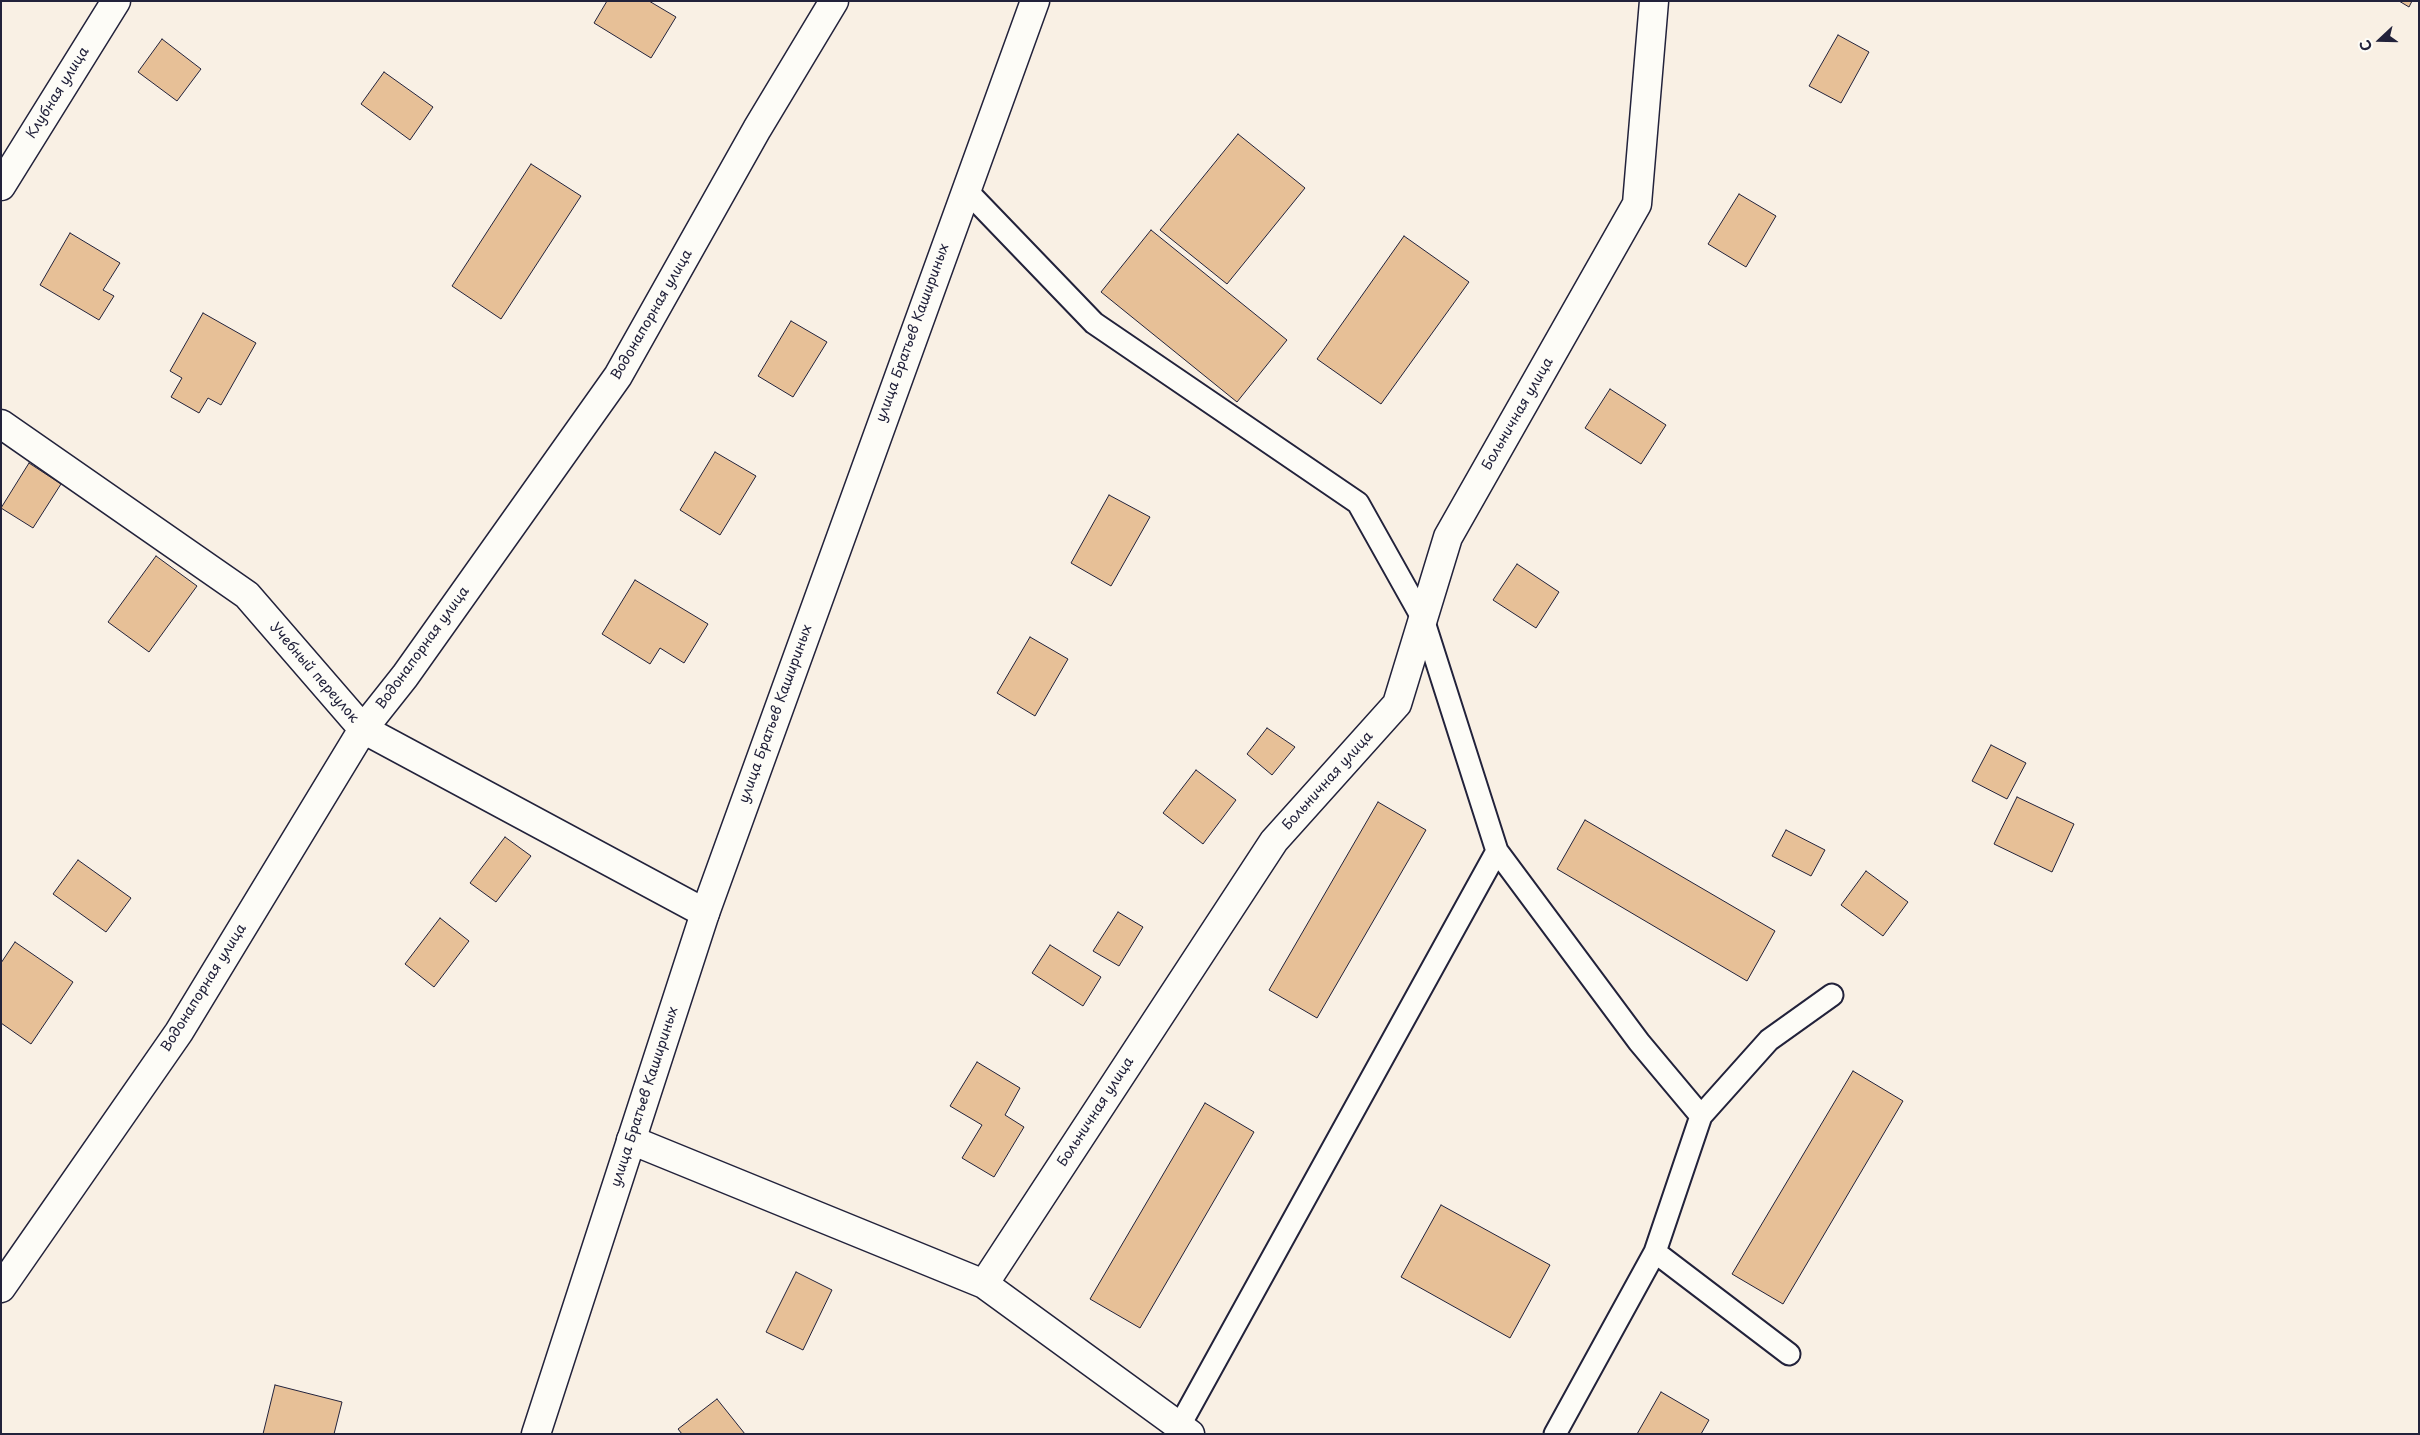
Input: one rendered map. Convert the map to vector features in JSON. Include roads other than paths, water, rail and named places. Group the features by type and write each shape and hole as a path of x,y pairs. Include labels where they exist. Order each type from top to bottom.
{"street":[{"name":"Клубная улица","path":"1,186 116,1"},
{"name":"Водонапорная улица","path":"1,1288 179,1032 363,729 405,676 618,376 758,129 834,1"},
{"name":"улица Братьев Кашириных","path":"536,1434 705,913 965,189 1035,1"},
{"name":"Больничная улица","path":"984,1284 1274,841 1397,704 1448,537 1637,204 1654,1"},
{"name":"Учебный переулок","path":"1,424 247,595 363,729 705,913"},
{"path":"631,1140 984,1284 1185,1430"}],"lane":[{"path":"965,189 1094,323 1358,503 1423,619 1497,852 1639,1042 1700,1116"},
{"path":"1185,1430 1497,852"},
{"path":"1555,1434 1655,1252 1700,1116 1768,1040 1832,995"},
{"path":"1655,1252 1789,1354"}]}
